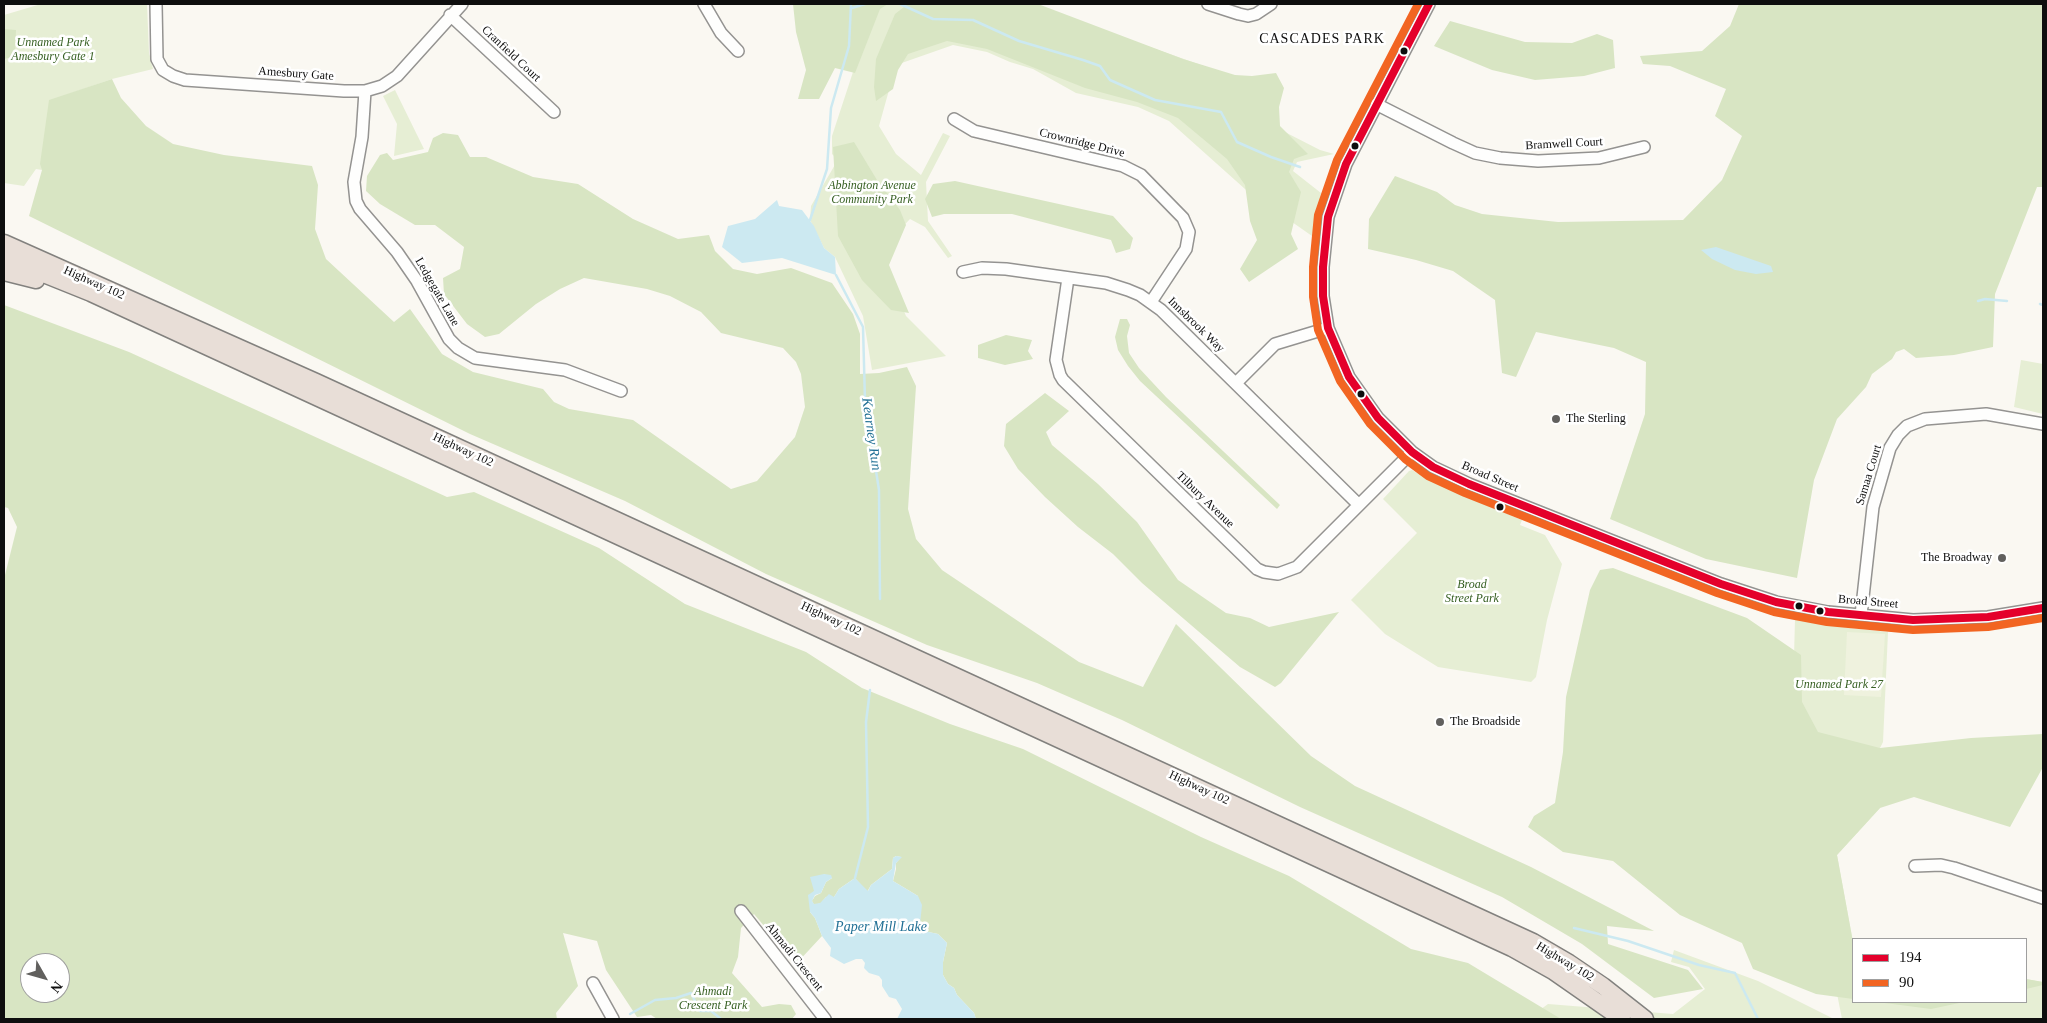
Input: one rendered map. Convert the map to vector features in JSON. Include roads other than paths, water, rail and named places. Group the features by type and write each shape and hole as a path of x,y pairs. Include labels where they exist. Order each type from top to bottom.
{"highway":[{"name":"Highway 102","path":"4,243 316,382 1533,942 1603,986 1645,1019"},
{"name":"Highway 102","path":"4,258 91,294 1512,948 1553,971 1622,1019"},
{"path":"4,272 91,294"}],"street":[{"name":"Amesbury Gate","path":"156,4 157,58 163,70 173,76 195,81 344,91 365,91 382,86 397,76 450,15 462,4"},
{"path":"704,4 721,33 738,51"},
{"path":"1208,4 1248,16 1256,14 1271,4"},
{"name":"Broad Street","path":"1429,4 1346,164 1328,217 1323,267 1328,328 1349,377 1362,398 1378,418 1412,452 1433,467 1463,482 1721,584 1776,602 1828,612 1913,620 1988,617 2043,608"},
{"name":"Cranfield Court","path":"450,15 554,112"},
{"name":"Ledgegate Lane","path":"365,91 362,137 354,182 356,201 360,209 387,239 418,281 449,339 458,348 475,358 565,370 621,391"},
{"name":"Bramwell Court","path":"1376,104 1453,143 1475,152 1500,158 1538,162 1599,158 1644,147"},
{"name":"Crownridge Drive","path":"954,118 974,131 1122,166 1141,176 1183,218 1189,232 1186,249 1151,302"},
{"name":"Innsbrook Way","path":"962,272 982,268 1006,269 1117,286 1140,295 1161,310 1359,505"},
{"name":"Tilbury Avenue","path":"1068,278 1056,360 1063,380 1251,564 1264,572 1271,574 1285,573 1302,562 1412,452"},
{"path":"1236,383 1275,344 1328,328"},
{"name":"Samaa Court","path":"1861,615 1873,507 1890,448 1898,435 1907,426 1925,419 1986,414 2043,424"},
{"path":"1915,866 1941,865 1954,868 2043,898"},
{"name":"Ahmadi Crescent","path":"741,911 825,1019"},
{"path":"593,983 613,1019"}],"water":[{"path":"777,200 779,206 802,210 814,226 824,248 835,257 836,275 782,258 742,263 722,247 728,226 755,219"},
{"path":"1716,247 1771,266 1773,272 1756,274 1735,270 1712,259 1701,250"},
{"name":"Paper Mill Lake","path":"896,856 902,857 896,863 893,881 918,896 922,905 920,924 924,931 938,934 947,943 943,962 943,975 948,984 954,988 957,995 974,1013 976,1019 897,1019 902,1009 896,999 889,997 882,986 882,980 879,976 869,973 864,968 865,963 862,959 856,959 844,964 830,956 831,948 822,936 815,918 810,912 808,895 814,891 810,877 824,874 831,875 832,878 826,882 821,893 815,895 812,901 814,904 820,903 829,894 834,897 839,889 855,878 868,891 871,885 892,869 893,858"}],"waterway":[{"name":"Kearney Run","path":"810,220 827,169 831,108 849,46 851,4"},
{"path":"852,8 865,4"},
{"path":"900,4 933,19 973,20 1019,41 1100,66 1110,80 1155,100 1221,112 1237,142 1300,167"},
{"name":"Kearney Run","path":"836,275 863,327 865,401 879,490 880,599"},
{"path":"1978,301 1985,299 2007,301"},
{"name":"Kearney Run","path":"855,878 868,827 866,722 870,690"},
{"path":"1574,928 1628,941 1699,965 1735,973 1758,1019"},
{"path":"630,1014 655,1000 676,998 691,993 700,1011 711,1011 721,1019"}],"place":[{"name":"The Sterling","path":"1556,419"},
{"name":"The Broadway","path":"2002,558"},
{"name":"The Broadside","path":"1440,722"}],"district":[{"name":"CASCADES PARK","path":"1322,39"}],"park label":[{"name":"Unnamed Park Amesbury Gate 1","path":"53,50"},
{"name":"Abbington Avenue Community Park","path":"872,193"},
{"name":"Broad Street Park","path":"1472,592"},
{"name":"Unnamed Park 27","path":"1839,685"},
{"name":"Ahmadi Crescent Park","path":"713,999"}]}
